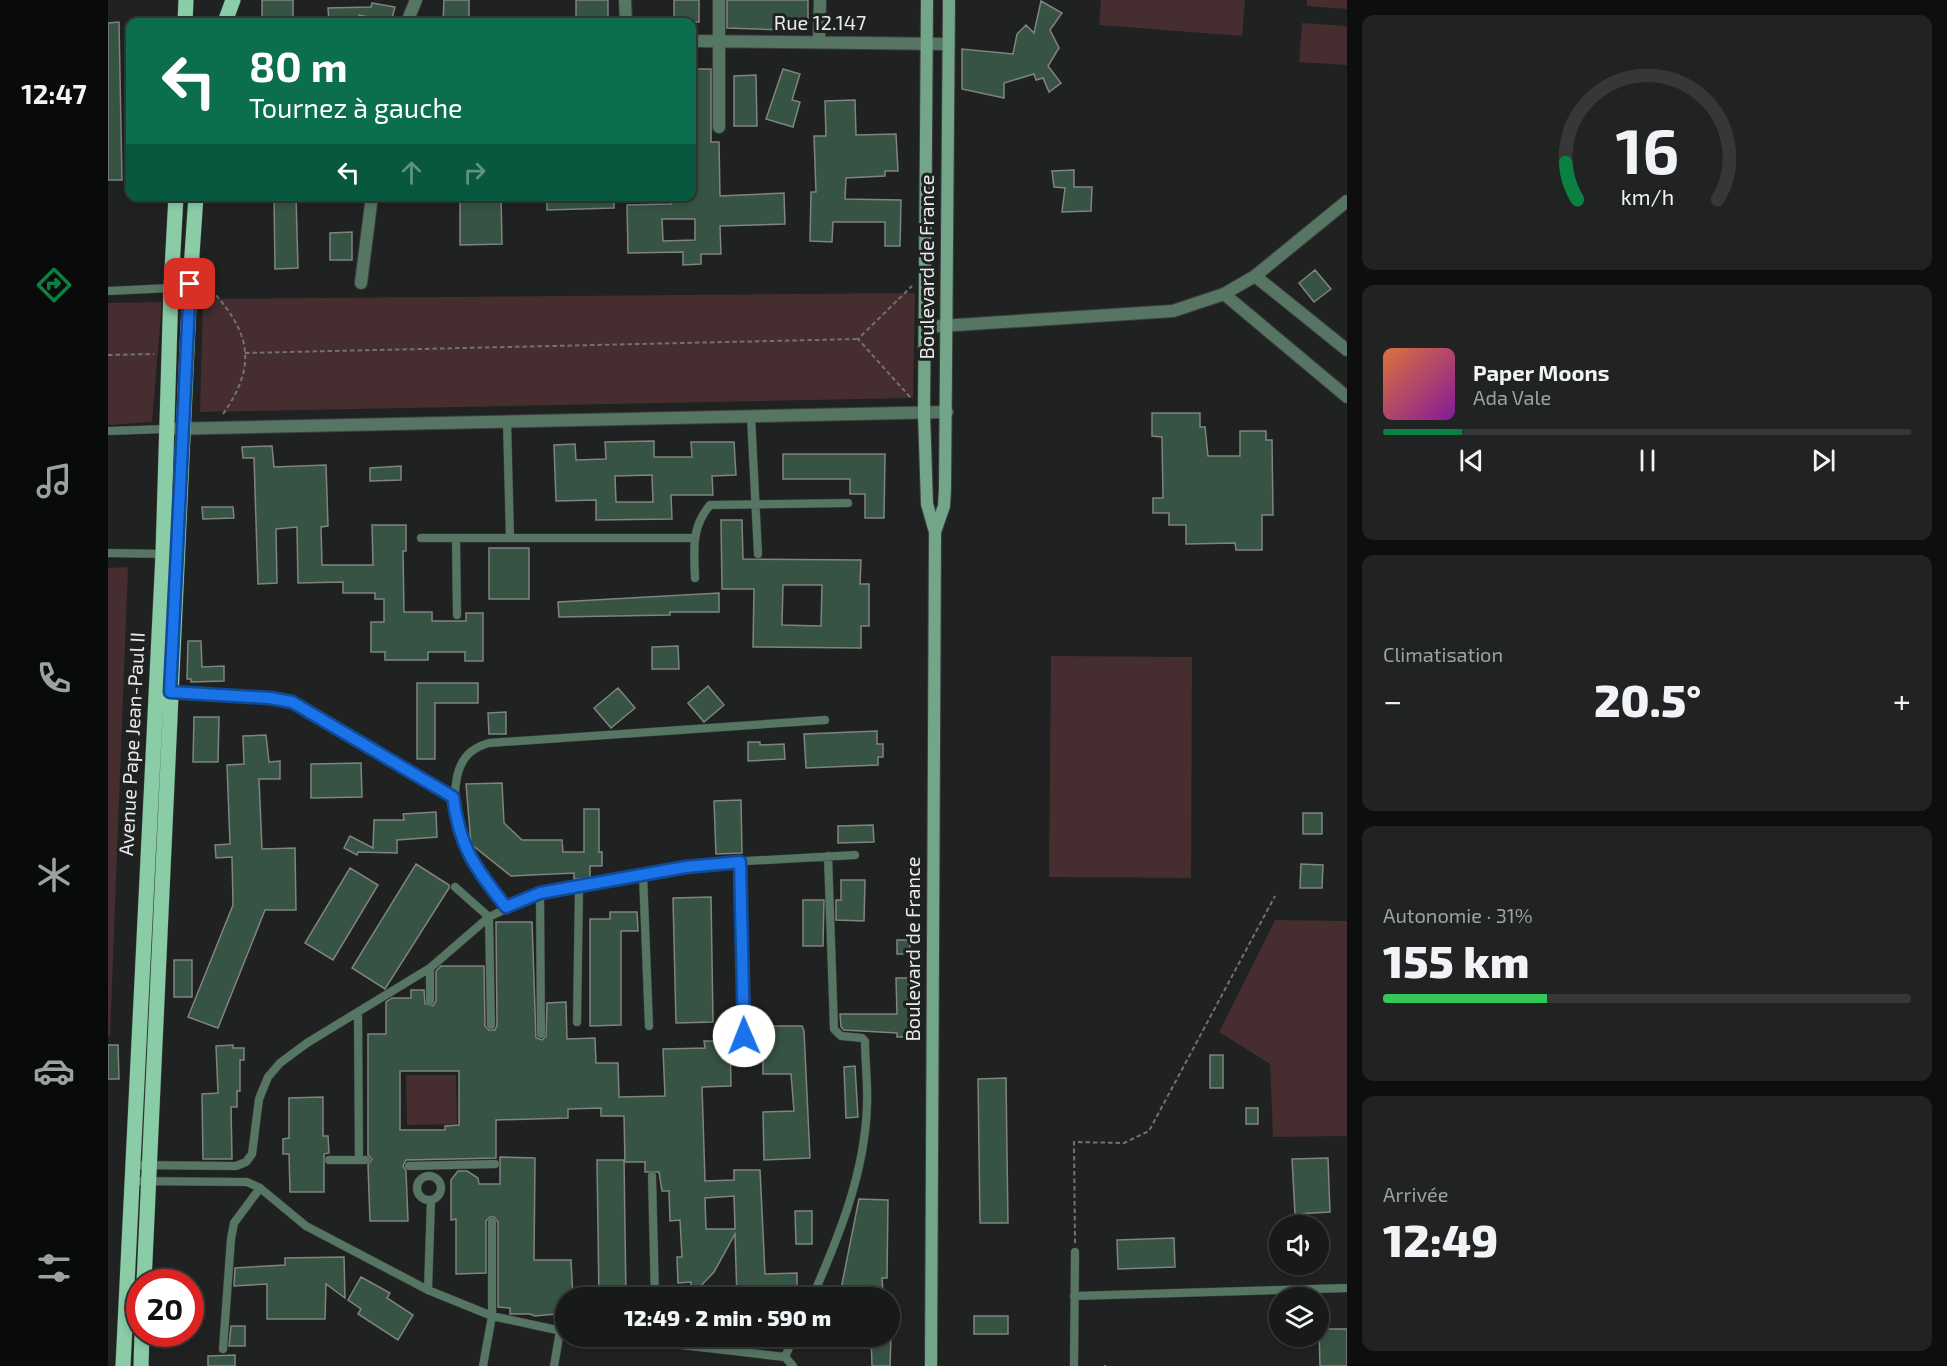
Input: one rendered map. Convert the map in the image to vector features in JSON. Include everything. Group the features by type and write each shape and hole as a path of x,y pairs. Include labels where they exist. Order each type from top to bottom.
{"main road":[{"path":"185,18 186,0"},
{"path":"226,18 233,0"},
{"name":"Avenue Pape Jean-Paul II","path":"145,1269 170,692 171,554 166,429 176,201"},
{"name":"Avenue Pape Jean-Paul II","path":"123,1359 131,1181 171,554 185,429 196,201"},
{"path":"123,1359 141,1360"}],"street":[{"path":"409,18 416,0"},
{"path":"626,0 626,18"},
{"path":"719,0 719,127"},
{"path":"819,42 820,0"},
{"name":"Boulevard de France","path":"927,0 924,413 927,504 935,532 931,1366"},
{"name":"Boulevard de France","path":"935,532 945,506 949,0"},
{"name":"Rue 12.147","path":"696,41 948,44"},
{"path":"361,283 371,201"},
{"path":"926,327 1173,311 1224,294 1255,276 1347,201"},
{"path":"1255,276 1347,350"},
{"path":"1224,294 1347,397"},
{"path":"166,429 947,412"}],"lane":[{"path":"108,291 171,288"},
{"path":"751,416 758,554"},
{"path":"507,422 510,538"},
{"path":"108,431 166,429"},
{"path":"695,578 693,538 699,518 710,506 848,504"},
{"path":"421,538 693,538"},
{"path":"456,538 457,615"},
{"path":"108,553 171,554"},
{"path":"170,692 270,698 292,702 453,797"},
{"path":"506,907 472,862 456,820 453,797 458,772 465,756 476,746 489,743 825,720"},
{"path":"132,1165 236,1166 246,1162 252,1154 259,1099 268,1077 280,1063 307,1043 430,968 489,917 506,907 540,893 579,888 643,874 740,862 855,855"},
{"path":"817,1287 838,1239 852,1199 867,1104 865,1041 841,1036 834,1029 828,856"},
{"path":"740,862 744,1036"},
{"path":"643,874 649,1026"},
{"path":"455,887 489,917 491,1025"},
{"path":"577,1022 579,888"},
{"path":"540,893 541,1034"},
{"path":"430,968 430,1000"},
{"path":"329,1160 363,1160 358,1013"},
{"path":"409,1166 495,1164"},
{"path":"431,1166 431,1176"},
{"path":"431,1176 440,1182 441,1190 438,1197 431,1200 423,1199 418,1194 417,1186 420,1179 431,1176"},
{"path":"652,1176 655,1287"},
{"path":"131,1181 247,1182 260,1188 306,1226 428,1290 492,1316 555,1329"},
{"path":"223,1349 228,1257 234,1223 260,1188"},
{"path":"428,1290 431,1200"},
{"path":"483,1366 492,1316 492,1222"},
{"path":"1074,1252 1074,1366"},
{"path":"1074,1296 1347,1288"},
{"path":"555,1366 559,1347"},
{"path":"709,1347 785,1357 793,1366"},
{"path":"785,1357 789,1347"}],"path":[{"path":"245,353 858,339 925,273"},
{"path":"206,284 236,318 245,353 241,378 234,398 222,416 206,428"},
{"path":"858,339 924,413"},
{"path":"108,355 168,353"},
{"path":"1074,1252 1074,1142 1124,1143 1149,1131 1275,896"}],"shaded area":[{"path":"1101,0 1245,0 1242,36 1099,25"},
{"path":"1307,0 1347,0 1347,9 1307,6"},
{"path":"1302,23 1347,26 1347,65 1299,62"},
{"path":"915,293 913,398 200,412 203,299"},
{"path":"162,302 152,422 108,425 108,303"},
{"path":"128,567 110,1036 108,1036 108,568"},
{"path":"1051,656 1192,657 1191,878 1049,877"},
{"path":"1275,920 1347,921 1347,1136 1273,1137 1270,1064 1219,1032"},
{"path":"406,1075 456,1075 457,1124 407,1125"}],"building":[{"path":"262,0 293,0 293,18 262,18"},
{"path":"444,0 469,0 469,18 443,18"},
{"path":"576,0 608,0 608,18 576,18"},
{"path":"674,0 699,0 699,22 696,22 696,18 674,18"},
{"path":"727,0 808,0 808,31 727,28"},
{"path":"1041,1 1062,13 1050,30 1059,48 1048,66 1061,83 1049,92 1043,78 1036,80 1034,74 1004,83 1004,98 962,89 962,49 1013,54 1017,34 1026,25 1034,33"},
{"path":"372,3 395,7 392,18 359,15 359,18 329,18 328,8 371,7"},
{"path":"119,22 122,180 108,180 108,23"},
{"path":"696,69 711,69 711,142 719,142 720,196 784,193 785,224 720,226 721,254 701,254 701,264 683,265 683,252 628,253 627,205 671,204 671,201 696,201","holes":["662,219 695,219 695,240 663,241"]},
{"path":"783,69 800,74 792,100 800,102 793,127 766,119"},
{"path":"756,75 757,126 734,126 734,76"},
{"path":"855,100 856,135 896,134 898,171 885,171 885,176 846,178 845,199 901,200 900,246 885,246 885,222 833,222 832,242 810,241 811,192 816,192 814,136 826,136 825,101"},
{"path":"1074,170 1074,187 1092,187 1091,211 1062,212 1065,188 1054,187 1052,171"},
{"path":"274,201 296,201 298,268 275,269"},
{"path":"460,201 501,201 502,244 460,245"},
{"path":"547,201 614,201 614,208 547,210"},
{"path":"352,232 352,260 330,260 330,233"},
{"path":"1315,270 1331,289 1314,302 1299,283"},
{"path":"1152,413 1200,413 1200,427 1205,427 1208,456 1240,456 1240,431 1266,431 1266,440 1272,440 1273,515 1262,515 1262,550 1236,550 1235,543 1186,544 1186,525 1169,525 1169,513 1153,513 1153,498 1163,498 1162,437 1152,436"},
{"path":"654,441 654,457 692,457 691,442 734,442 736,475 712,476 713,495 671,495 672,519 596,520 596,500 556,501 554,445 575,444 576,460 606,459 605,442","holes":["652,475 653,502 616,502 615,476"]},
{"path":"272,446 274,467 326,465 328,526 321,527 322,565 373,565 372,525 406,525 406,551 403,551 404,612 432,612 432,621 466,621 466,613 483,613 483,661 465,661 465,652 428,652 428,660 385,660 385,652 371,652 371,622 384,622 384,599 375,599 375,593 343,593 343,582 298,583 297,527 276,529 277,583 258,584 254,458 243,458 242,447"},
{"path":"783,454 885,454 884,518 865,518 865,494 850,494 850,479 783,479"},
{"path":"401,466 401,480 370,481 370,468"},
{"path":"202,507 233,507 234,518 203,519"},
{"path":"721,520 742,520 743,559 861,560 860,584 869,584 869,626 861,626 861,648 753,647 754,589 722,589","holes":["783,585 822,585 821,626 782,625"]},
{"path":"489,548 529,548 529,599 489,599"},
{"path":"719,593 719,612 559,617 558,602"},
{"path":"188,641 201,641 202,667 224,666 224,681 191,682 191,679 187,679"},
{"path":"678,646 679,669 652,669 652,647"},
{"path":"417,683 478,683 478,703 435,703 435,759 417,759"},
{"path":"708,686 724,705 704,722 688,703"},
{"path":"618,688 635,708 611,728 594,708"},
{"path":"506,712 506,734 489,734 488,713"},
{"path":"194,717 219,717 218,762 193,762"},
{"path":"877,731 877,744 883,744 883,757 878,757 878,765 806,768 804,734"},
{"path":"266,735 269,762 280,761 280,779 259,779 262,849 295,848 296,910 265,910 218,1028 188,1017 233,905 232,857 216,858 215,845 230,844 227,765 244,764 243,736"},
{"path":"748,742 760,742 760,745 784,744 785,759 748,761"},
{"path":"361,763 362,797 311,798 311,764"},
{"path":"502,783 504,823 522,840 562,840 563,852 584,852 584,809 599,809 599,852 602,852 602,866 590,866 590,878 584,879 574,879 574,873 511,876 471,844 466,784"},
{"path":"741,800 742,853 716,854 714,801"},
{"path":"436,812 437,837 397,840 397,853 358,852 357,855 344,848 350,836 373,848 374,820 404,820 403,814"},
{"path":"1303,813 1322,813 1322,834 1303,834"},
{"path":"873,825 874,842 838,843 838,826"},
{"path":"416,864 449,885 449,888 385,989 352,968"},
{"path":"1301,864 1323,865 1322,888 1300,888"},
{"path":"350,868 378,885 333,960 305,943"},
{"path":"841,880 865,880 864,921 836,920 836,900 841,900"},
{"path":"711,897 713,1022 676,1023 673,898"},
{"path":"803,900 824,900 823,946 803,946"},
{"path":"610,912 637,912 638,931 621,931 621,1025 590,1026 590,919 610,919"},
{"path":"496,922 532,922 536,1038 542,1040 546,1036 547,1003 566,1002 567,1039 595,1038 596,1063 618,1063 619,1097 665,1096 663,1049 705,1048 704,1041 730,1041 731,1086 702,1087 705,1181 734,1180 734,1170 760,1170 765,1274 797,1273 797,1287 737,1287 735,1234 714,1272 700,1287 691,1287 691,1282 678,1283 677,1257 682,1257 680,1220 670,1221 669,1191 662,1191 659,1172 645,1172 645,1162 625,1162 624,1116 601,1116 601,1108 568,1109 568,1118 496,1120 496,1158 406,1160 403,1166 406,1171 408,1221 370,1221 368,1165 372,1159 368,1155 368,1034 386,1034 386,1002 392,998 411,998 411,990 424,990 425,1004 433,1006 436,1001 436,971 441,966 484,966 485,1026 489,1030 495,1030 497,1025","holes":["400,1071 459,1071 459,1125 445,1126 445,1130 400,1130","734,1196 735,1229 706,1229 705,1198"]},
{"path":"897,940 910,940 910,954 897,954"},
{"path":"174,960 192,960 192,997 174,997"},
{"path":"896,978 911,978 909,1037 897,1037 897,1033 844,1030 841,1027 840,1014 897,1014"},
{"path":"763,1026 802,1026 804,1031 810,1158 764,1160 763,1112 794,1111 791,1074 763,1074"},
{"path":"108,1045 118,1045 119,1079 108,1079"},
{"path":"233,1045 233,1048 244,1048 244,1060 240,1060 240,1091 237,1091 237,1107 231,1107 232,1159 203,1159 202,1094 218,1093 216,1046"},
{"path":"1210,1055 1223,1055 1223,1088 1210,1088"},
{"path":"855,1066 858,1117 846,1118 844,1067"},
{"path":"1006,1078 1008,1223 980,1223 978,1079"},
{"path":"323,1097 323,1136 328,1136 329,1153 324,1154 324,1192 290,1192 289,1154 283,1154 283,1139 289,1138 289,1098"},
{"path":"1246,1108 1258,1108 1258,1124 1246,1124"},
{"path":"500,1157 535,1158 534,1260 571,1260 572,1287 555,1287 555,1314 535,1316 510,1314 510,1308 498,1307 498,1222 494,1217 486,1221 486,1273 456,1274 456,1219 451,1220 451,1180 458,1171 467,1171 478,1178 479,1184 500,1184"},
{"path":"1328,1158 1330,1212 1295,1214 1292,1159"},
{"path":"597,1160 624,1160 626,1287 599,1287"},
{"path":"859,1199 888,1200 887,1278 882,1278 883,1287 842,1287"},
{"path":"795,1211 812,1211 812,1244 796,1244"},
{"path":"1174,1238 1175,1267 1118,1269 1117,1240"},
{"path":"344,1257 345,1298 326,1284 325,1319 267,1319 267,1284 234,1286 235,1268 285,1265 285,1258"},
{"path":"361,1277 390,1293 387,1298 413,1315 398,1340 358,1314 361,1309 348,1300"},
{"path":"974,1316 1008,1316 1008,1334 974,1334"},
{"path":"231,1326 245,1326 245,1346 229,1346"},
{"path":"1329,1329 1347,1329 1347,1366 1320,1366 1319,1347 1329,1347"},
{"path":"871,1347 891,1347 890,1366 872,1366"},
{"path":"235,1355 235,1366 208,1366 208,1356"}],"route":[{"path":"190,284 185,429 170,692 270,698 292,702 453,797 456,820 466,851 506,907 540,893 579,888 643,874 711,863 740,862 744,1036"}]}
